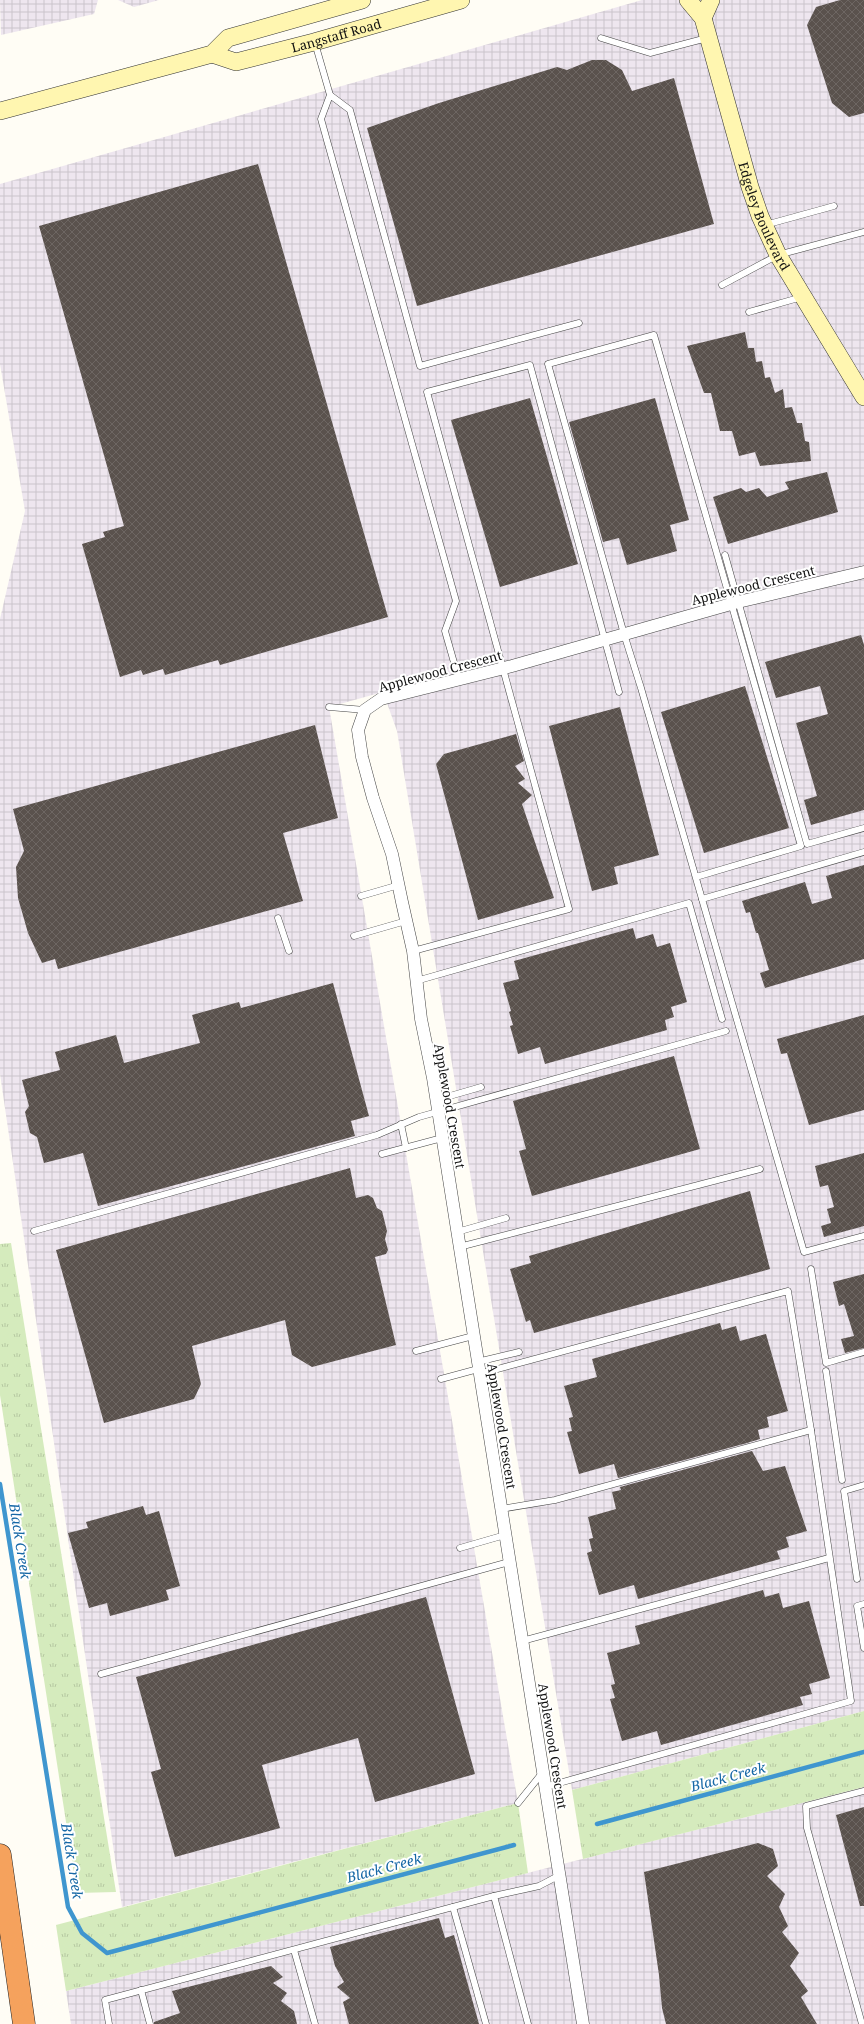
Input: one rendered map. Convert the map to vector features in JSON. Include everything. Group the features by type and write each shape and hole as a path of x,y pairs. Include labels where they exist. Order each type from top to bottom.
{"highway":[{"path":"0,1855 24,2024"}],"main road":[{"name":"Langstaff Road","path":"0,111 212,54 228,38 362,0"},
{"name":"Langstaff Road","path":"212,54 236,62 314,42 461,0"},
{"name":"Edgeley Boulevard","path":"688,0 703,18 750,187 778,255 864,396"},
{"path":"703,18 711,0"}],"street":[{"name":"Applewood Crescent","path":"584,2024 437,1106 421,1019 413,951 392,854 373,798 362,757 358,730 365,710 381,699 459,680 734,603 864,572"}],"lane":[{"path":"601,38 650,53 708,38"},
{"path":"314,42 330,95 350,110 420,366 579,323"},
{"path":"330,95 321,119 456,601 445,631 459,680"},
{"path":"765,225 834,206"},
{"path":"722,285 778,255 864,232"},
{"path":"748,312 804,297"},
{"path":"864,828 807,844 654,335 548,364 624,634 641,688 804,1252 864,1236"},
{"path":"413,951 569,909 427,392 530,365 619,692"},
{"path":"696,877 801,846 734,603 725,555"},
{"path":"329,707 365,710"},
{"path":"702,899 864,852"},
{"path":"361,896 399,885"},
{"path":"416,981 690,903 722,1019"},
{"path":"278,918 289,951"},
{"path":"354,936 406,921"},
{"path":"437,1106 726,1031"},
{"path":"34,1231 377,1135 481,1087"},
{"path":"401,1124 406,1148"},
{"path":"382,1154 442,1138"},
{"path":"459,1247 760,1169"},
{"path":"456,1232 506,1218"},
{"path":"810,1269 826,1363 864,1352"},
{"path":"441,1379 788,1291 811,1430 851,1702 545,1787"},
{"path":"416,1351 473,1336"},
{"path":"478,1369 518,1352"},
{"path":"826,1371 842,1480"},
{"path":"501,1509 555,1500 811,1430"},
{"path":"858,1579 844,1491 864,1485"},
{"path":"460,1548 505,1535"},
{"path":"522,1641 829,1558"},
{"path":"101,1674 509,1562"},
{"path":"864,1604 857,1606 864,1648"},
{"path":"518,1802 543,1772"},
{"path":"862,2024 807,1828 806,1806 864,1791"},
{"path":"110,2024 104,2000 494,1896 539,1886 560,1875"},
{"path":"494,1896 528,2024"},
{"path":"453,1907 486,2024"},
{"path":"294,1950 315,2024"},
{"path":"141,1990 150,2024"}],"shaded area":[{"path":"0,0 98,0 94,14 1,35"},
{"path":"118,0 159,0 134,7"},
{"path":"642,0 864,0 864,1711 572,1790 397,731 383,692 329,707 518,1803 122,1907 0,1074 0,619 25,511 0,364 0,184"},
{"path":"864,1787 864,2024 71,2024 66,1991"}],"green space":[{"path":"11,1243 116,1892 77,1893 0,1395 0,1244"},
{"path":"864,1711 864,1787 583,1859 572,1790"},
{"path":"518,1803 528,1873 66,1991 56,1925"}],"building":[{"path":"840,0 864,0 864,113 849,117 832,103 807,25 816,7"},
{"path":"592,60 606,60 622,70 632,91 674,78 714,224 417,306 367,128 439,103 557,67 567,70"},
{"path":"258,164 388,617 220,665 218,660 165,675 163,669 143,675 141,670 120,677 82,544 105,537 103,532 124,526 39,226"},
{"path":"745,332 748,348 754,348 756,362 762,361 765,378 770,377 775,393 783,389 785,408 792,407 797,423 802,423 805,441 809,442 811,461 760,466 755,452 739,456 732,431 720,431 711,393 704,393 687,346"},
{"path":"530,398 578,564 500,587 451,420"},
{"path":"655,398 689,520 670,525 677,551 627,565 619,538 603,542 569,422"},
{"path":"827,472 838,512 728,544 713,497 741,488 746,492 759,488 767,497 789,489 785,482"},
{"path":"861,635 864,645 864,810 811,825 804,800 817,796 796,723 828,714 820,686 776,698 765,662"},
{"path":"745,686 789,828 704,853 661,712"},
{"path":"620,707 659,855 614,867 618,884 592,891 549,726"},
{"path":"315,725 338,818 283,833 303,901 58,969 55,959 42,963 28,933 18,898 16,867 24,851 13,809"},
{"path":"516,734 524,761 515,766 525,779 518,783 532,795 522,804 554,898 478,920 436,764 444,754"},
{"path":"864,865 864,959 765,988 760,973 769,970 750,912 746,913 742,901 805,882 812,904 832,898 826,876"},
{"path":"633,928 636,939 653,934 657,947 670,943 687,1002 671,1007 674,1017 665,1020 667,1030 545,1064 540,1047 518,1054 510,1026 513,1025 509,1012 511,1011 503,983 519,979 514,961"},
{"path":"333,983 369,1116 351,1121 355,1136 98,1206 83,1153 44,1163 37,1137 30,1133 25,1112 29,1106 22,1080 60,1070 55,1052 116,1035 124,1063 200,1043 192,1015 239,1002 241,1008"},
{"path":"864,1015 864,1110 809,1125 787,1053 781,1054 777,1039"},
{"path":"674,1056 700,1149 532,1196 519,1151 526,1149 513,1101"},
{"path":"864,1153 864,1226 824,1237 821,1226 831,1223 827,1209 834,1207 828,1185 820,1187 815,1166"},
{"path":"350,1168 356,1198 368,1195 373,1198 377,1208 382,1211 387,1231 385,1239 388,1250 386,1254 375,1257 396,1345 312,1367 292,1355 285,1320 192,1346 201,1384 194,1399 104,1423 56,1250"},
{"path":"750,1191 770,1269 534,1333 530,1320 526,1322 510,1269 531,1263 529,1256"},
{"path":"864,1274 864,1348 845,1353 841,1339 854,1336 844,1304 839,1306 833,1282"},
{"path":"720,1323 722,1330 736,1326 740,1341 766,1334 788,1411 767,1417 769,1427 758,1430 760,1439 747,1443 618,1478 614,1464 579,1474 567,1432 572,1431 569,1418 573,1417 564,1386 597,1377 592,1359"},
{"path":"752,1451 763,1471 785,1466 807,1531 786,1537 789,1547 777,1551 780,1559 638,1599 634,1585 599,1595 587,1553 592,1551 589,1539 593,1538 588,1517 616,1509 612,1492 621,1490 620,1487"},
{"path":"143,1506 146,1515 159,1511 180,1586 166,1590 169,1600 110,1616 107,1603 89,1608 68,1533 88,1528 86,1522"},
{"path":"763,1590 765,1597 779,1593 783,1608 809,1601 830,1678 809,1684 812,1694 800,1697 803,1705 661,1745 657,1731 622,1741 610,1699 615,1698 611,1685 615,1684 607,1653 640,1644 635,1626"},
{"path":"426,1597 475,1774 375,1802 358,1738 262,1765 280,1828 175,1857 151,1772 161,1769 136,1677"},
{"path":"864,1807 864,1906 860,1906 836,1815"},
{"path":"758,1843 773,1849 778,1866 767,1876 785,1894 779,1907 788,1926 782,1932 799,1953 790,1966 808,1991 801,1997 817,2024 666,2024 662,2008 659,1975 644,1872"},
{"path":"439,1918 445,1938 454,1935 479,2024 349,2024 343,2002 350,1998 337,1987 344,1982 335,1966 330,1947"},
{"path":"271,1966 283,1977 273,1983 287,1993 281,2001 294,2011 297,2024 154,2024 154,2022 180,2013 172,1991"}],"waterway":[{"name":"Black Creek","path":"0,1484 68,1907 82,1933 107,1953 514,1845"},
{"name":"Black Creek","path":"597,1824 864,1752"}]}
